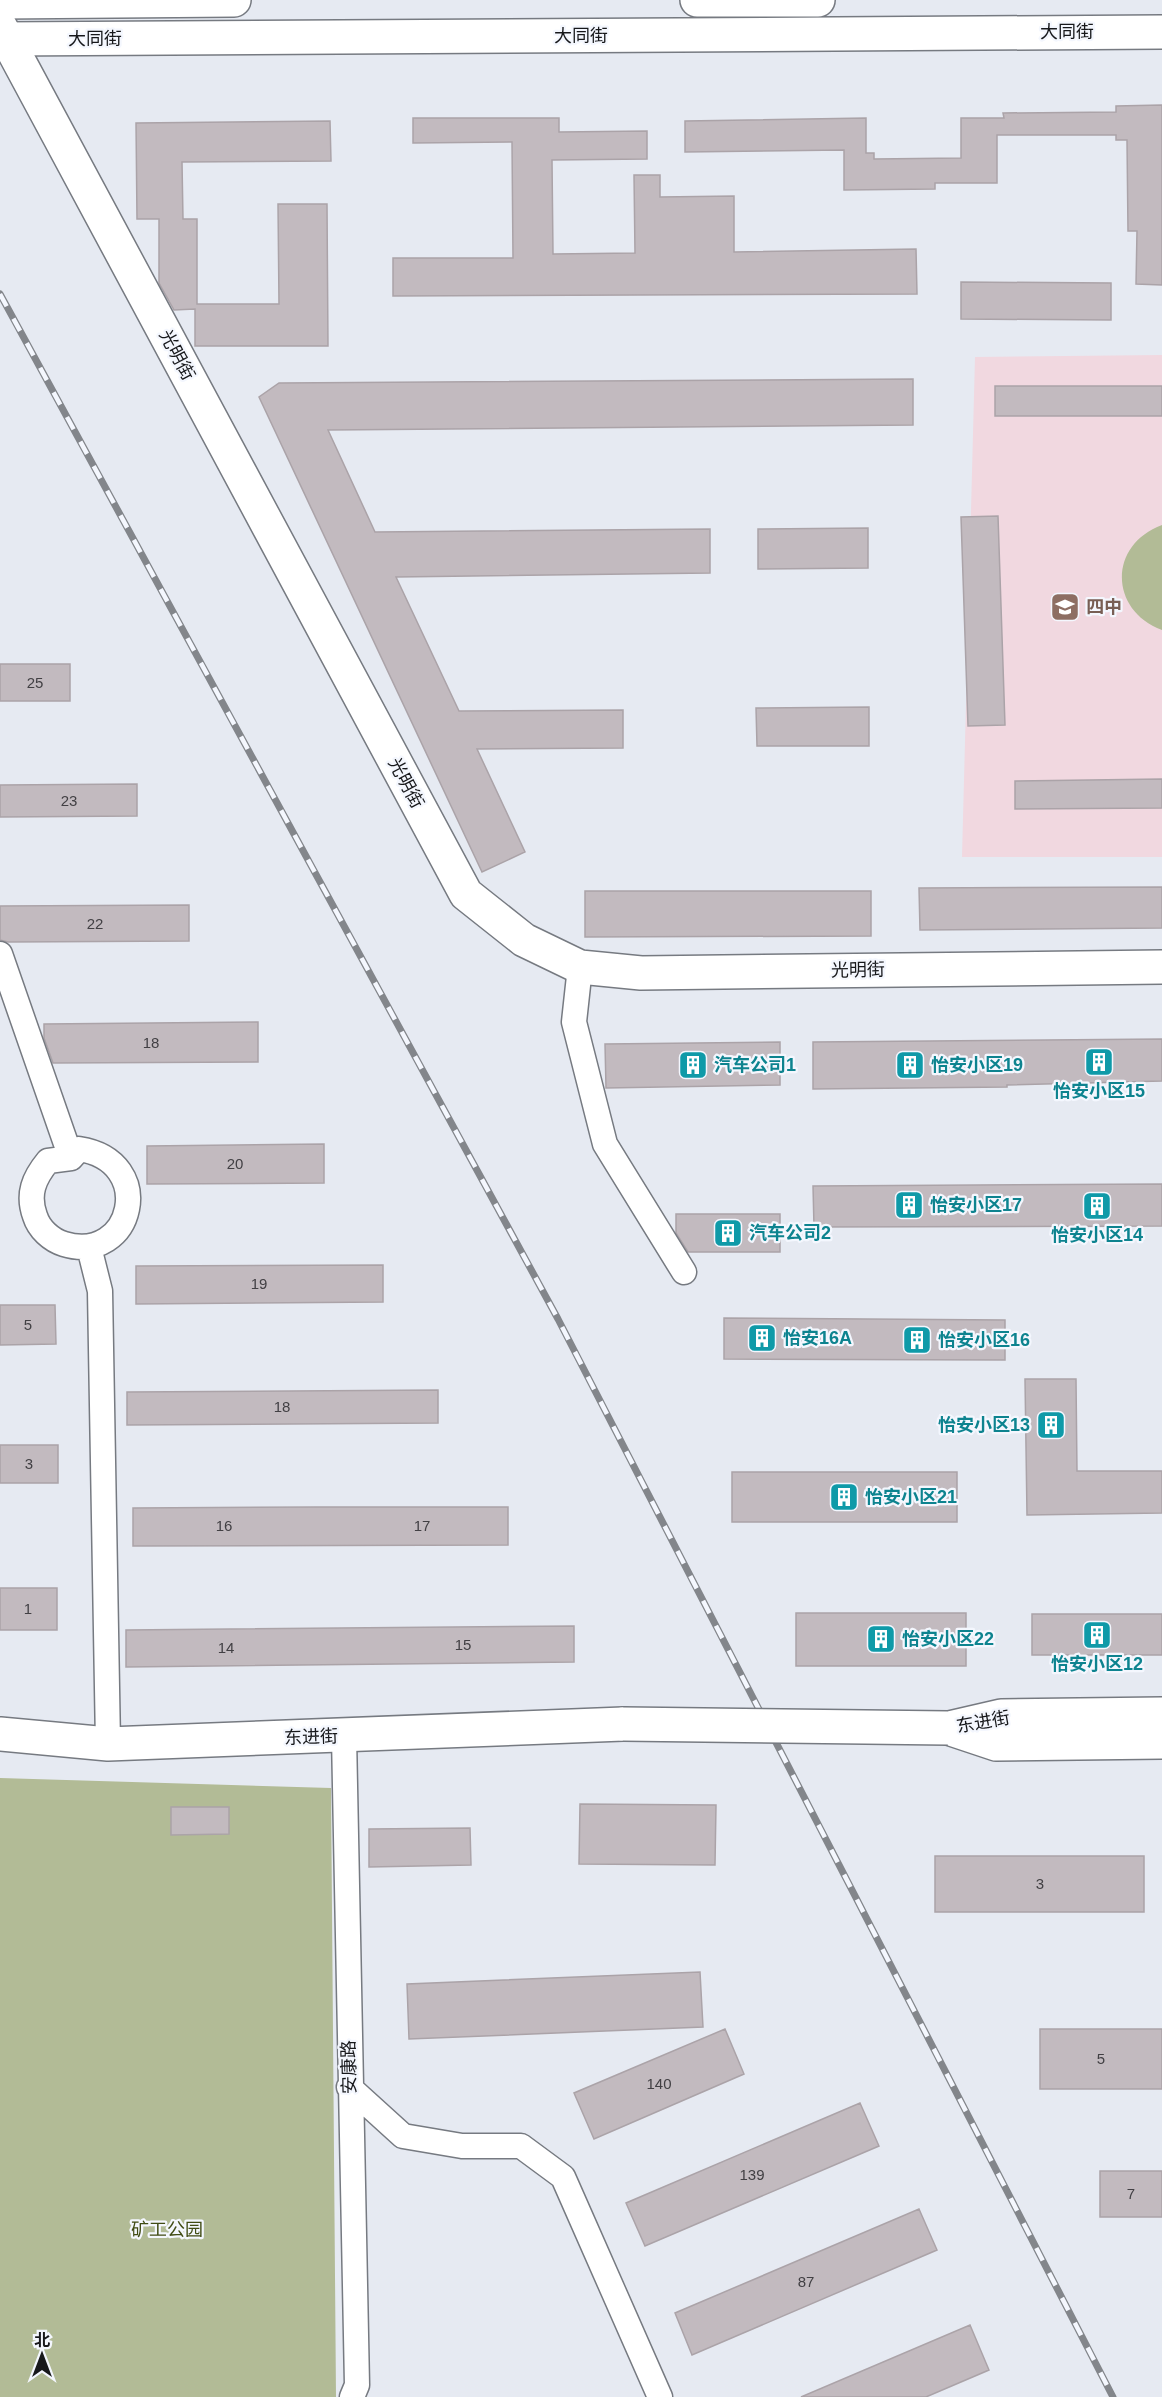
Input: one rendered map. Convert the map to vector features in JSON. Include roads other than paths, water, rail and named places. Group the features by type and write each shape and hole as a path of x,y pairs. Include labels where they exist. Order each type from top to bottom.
{"main road":[{"name":"大同街","path":"0,2 234,0"},
{"path":"697,0 818,0"},
{"name":"大同街","path":"3,35 1162,32"},
{"name":"光明街","path":"3,35 466,894 524,940 580,967 641,973 1162,967"},
{"name":"东进街","path":"0,1734 108,1744 623,1724 948,1728 1001,1716 1162,1714"},
{"name":"东进街","path":"948,1728 996,1744 1162,1742"}],"street":[{"path":"0,954 70,1158"},
{"path":"580,967 574,1022 605,1144 684,1272"},
{"path":"79,1149 96,1152 116,1166 128,1188 129,1204 125,1220 116,1232 103,1242 89,1247 73,1247 58,1242 41,1227 32,1206 32,1190 38,1174 48,1161 70,1158 79,1149"},
{"path":"89,1247 100,1291 108,1744"},
{"name":"安康路","path":"344,1736 349,2086 357,2385 352,2397"},
{"path":"349,2086 403,2136 462,2145 521,2145 562,2177 660,2397"}],"railway":[{"path":"0,294 558,1319 1113,2397"}],"place":[{"name":"四中","path":"1065,607"},
{"name":"怡安小区15","path":"1099,1062"},
{"name":"汽车公司1","path":"693,1065"},
{"name":"怡安小区19","path":"910,1065"},
{"name":"怡安小区17","path":"909,1205"},
{"name":"怡安小区14","path":"1097,1206"},
{"name":"汽车公司2","path":"728,1233"},
{"name":"怡安16A","path":"762,1338"},
{"name":"怡安小区16","path":"917,1340"},
{"name":"怡安小区13","path":"1051,1425"},
{"name":"怡安小区21","path":"844,1497"},
{"name":"怡安小区12","path":"1097,1635"},
{"name":"怡安小区22","path":"881,1639"}],"park label":[{"name":"矿工公园","path":"167,2230"}]}
